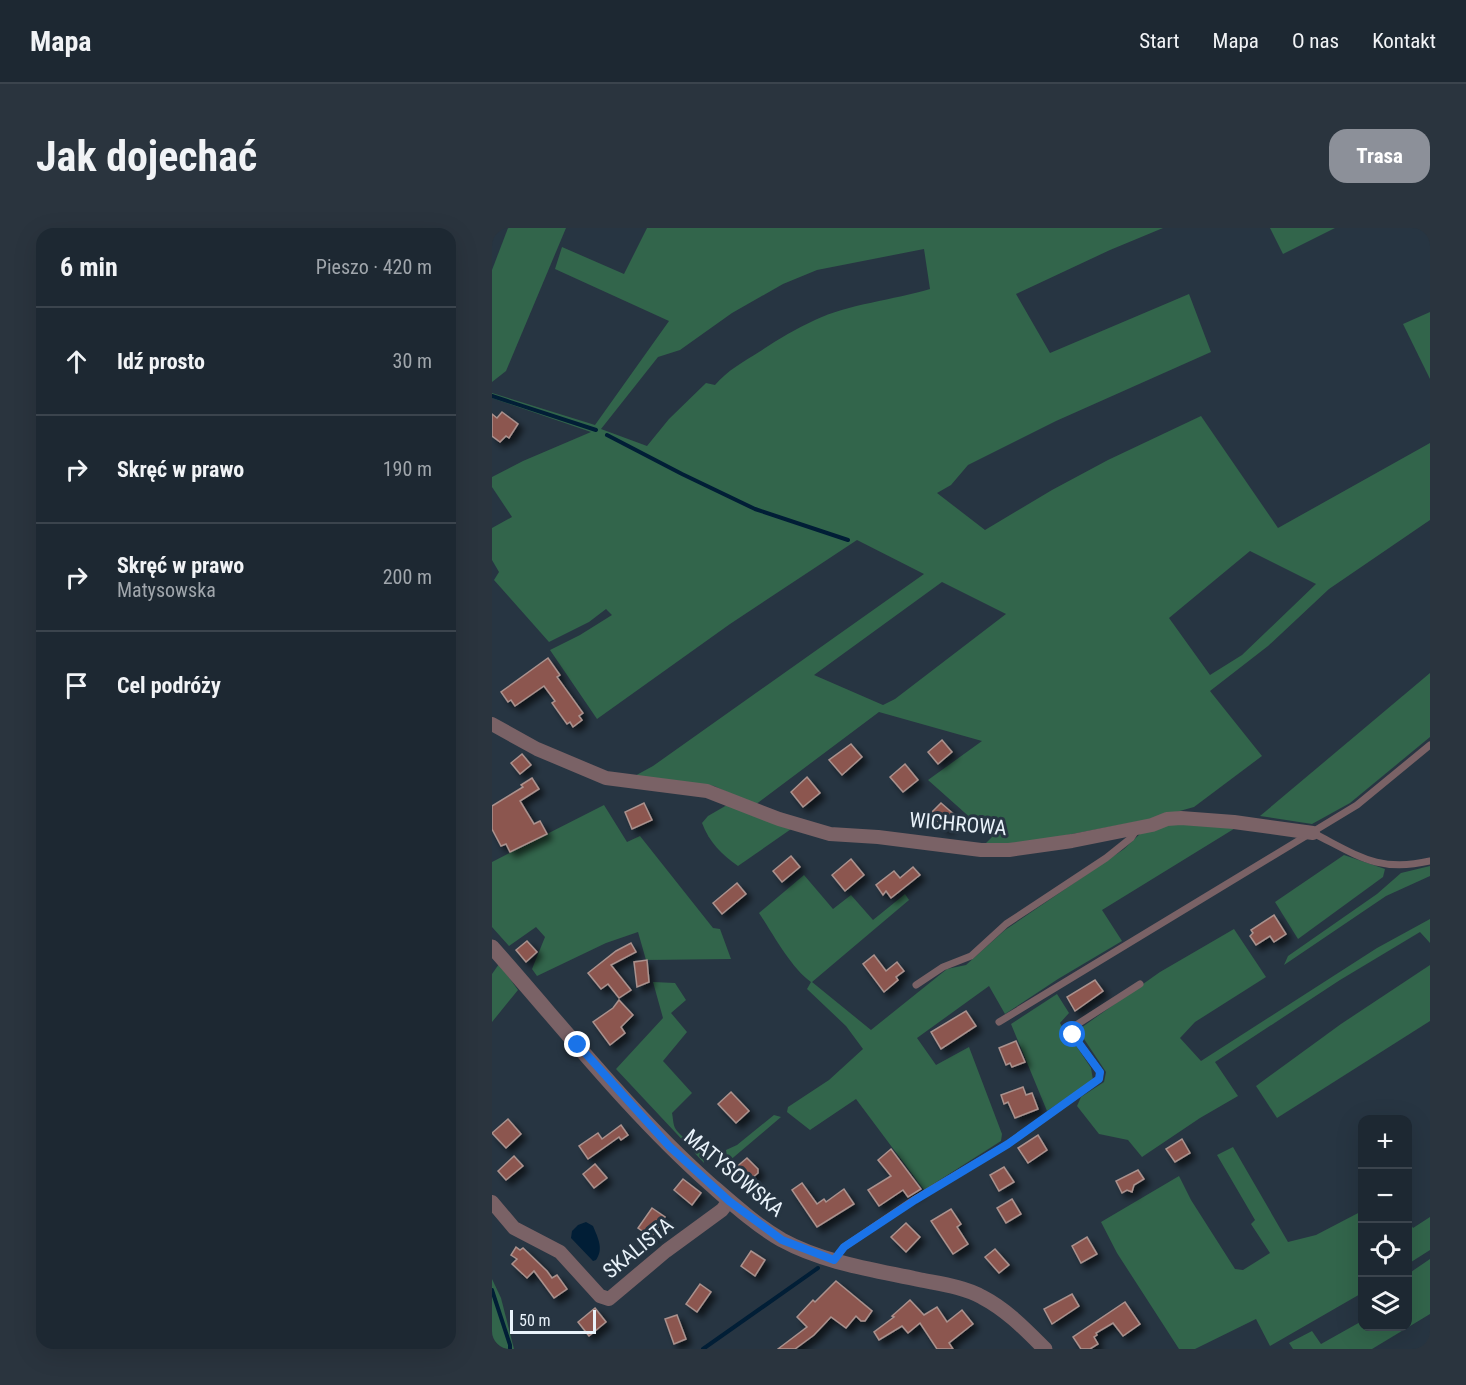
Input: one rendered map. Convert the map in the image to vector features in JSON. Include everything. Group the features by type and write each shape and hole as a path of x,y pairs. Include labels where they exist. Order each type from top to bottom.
{"street":[{"name":"WICHROWA","path":"492,724 537,749 606,778 708,791 779,819 829,834 878,837 971,849 1009,850 1137,829 1167,819 1181,818 1233,822 1313,833"},
{"name":"MATYSOWSKA","path":"492,946 646,1123 729,1201 782,1240 834,1260 934,1282 980,1296 1010,1316 1045,1349"},
{"name":"SKALISTA","path":"492,1202 514,1228 560,1252 600,1296 609,1299 666,1251 722,1210 729,1201"}],"lane":[{"path":"999,1022 1357,805 1430,745"},
{"path":"916,985 943,967 970,956 1006,924 1106,858 1131,838 1137,829"},
{"name":"WICHROWA","path":"1313,833 1379,864 1397,866 1430,861"},
{"path":"834,1260 844,1247 915,1200 1008,1144 1099,1079 1100,1072 1073,1035 1073,1027 1140,984"}],"green space":[{"path":"508,228 566,228 506,371 492,382 492,270"},
{"path":"647,228 1163,228 1016,294 1050,353 1189,294 1211,352 1056,421 968,465 951,485 937,493 985,530 1108,460 1201,416 1278,528 1430,443 1430,520 1329,589 1268,646 1210,691 1262,756 1194,807 1151,819 1046,839 982,847 992,837 928,780 982,741 879,712 755,805 714,786 656,778 631,778 653,766 924,574 857,540 730,624 597,719 550,650 612,615 606,609 589,622 549,642 494,580 499,572 492,560 492,528 512,517 492,487 492,477 591,432 492,398 492,393 595,425 669,321 555,269 562,247 624,274","holes":["924,249 930,289 842,310 793,331 736,367 715,385 706,383 669,419 647,446 601,429 658,357 680,350 732,313 783,284 817,270","1250,551 1316,584 1242,655 1210,675 1169,618","942,582 1006,614 895,699 883,705 814,675"]},
{"path":"1270,228 1335,228 1283,254"},
{"path":"1430,312 1430,379 1403,324"},
{"path":"1430,673 1430,737 1350,803 1312,824 1260,816"},
{"path":"604,805 627,842 640,836 713,928 720,929 731,959 646,960 638,932 606,943 537,976 532,969 545,937 536,927 509,946 492,927 492,862"},
{"path":"727,805 794,827 738,866 717,847 708,836 702,823 708,816"},
{"path":"1189,823 1237,827 1102,910 1122,941 1005,1014 989,986 917,1038 936,1065 969,1047 1002,1134 1001,1141 924,1190 856,1099 810,1130 787,1112 788,1107 829,1080 863,1049 846,1026 807,989 811,982 789,960 759,913 804,875 833,909 851,895 873,920 905,894 909,900 812,982 871,1030 947,969 966,965 1005,930 1124,849 1142,832 1169,824"},
{"path":"1344,855 1385,869 1383,877 1298,939 1275,902"},
{"path":"1430,866 1430,876 1386,896 1284,965 1288,956 1377,894 1401,873"},
{"path":"1430,919 1430,943 1420,932 1340,980 1215,1062 1238,1096 1200,1118 1142,1157 1128,1140 1099,1134 1077,1106 1081,1097 1104,1082 1106,1072 1078,1030 1160,972 1234,929 1266,977 1195,1022 1180,1038 1201,1061 1377,948"},
{"path":"499,964 518,990 492,1022 492,974"},
{"path":"1430,965 1430,1021 1277,1118 1256,1086 1341,1024"},
{"path":"653,982 675,983 686,1000 671,1013 687,1032 663,1061 692,1093 672,1113 673,1123 678,1132 700,1152 704,1163 616,1069 663,1018"},
{"path":"1057,994 1069,1013 1060,1023 1071,1043 1075,1044 1091,1068 1093,1080 1047,1111 1011,1024"},
{"path":"774,1115 781,1117 728,1162 726,1150 737,1145"},
{"path":"1233,1147 1288,1242 1316,1235 1358,1213 1358,1295 1270,1346 1256,1319 1195,1349 1179,1349 1117,1253 1101,1222 1179,1176 1191,1200 1235,1269 1243,1270 1270,1253 1251,1224 1255,1220 1217,1155"},
{"path":"1430,1217 1430,1250 1412,1261 1412,1226 1413,1228"},
{"path":"1430,1259 1430,1314 1412,1325 1412,1277 1412,1271"},
{"path":"492,1279 501,1298 514,1349 492,1349"},
{"path":"1358,1323 1358,1331 1402,1331 1372,1349 1293,1349 1289,1343 1312,1331 1321,1344"}],"water":[{"path":"586,1222 593,1226 599,1243 600,1252 593,1261 571,1238 572,1231 578,1225"}],"building":[{"path":"502,412 518,424 509,438 506,436 500,442 492,436 492,414 497,418"},
{"path":"548,658 560,675 557,677 583,713 579,716 582,720 573,727 570,722 567,724 552,703 555,701 544,686 515,706 511,700 508,702 501,692"},
{"path":"942,740 952,752 938,764 928,752"},
{"path":"851,744 862,757 842,775 829,760"},
{"path":"522,754 531,765 520,774 511,763"},
{"path":"905,764 918,780 903,792 890,777"},
{"path":"807,777 820,793 803,807 791,792"},
{"path":"532,778 539,789 520,801 534,824 540,821 547,834 510,852 506,844 501,846 492,829 492,806 523,787 521,785"},
{"path":"644,803 652,820 632,829 625,812"},
{"path":"941,803 957,817 946,829 930,814"},
{"path":"791,856 800,867 782,882 773,871"},
{"path":"851,859 864,875 845,891 832,875"},
{"path":"913,867 920,875 891,898 886,891 883,895 876,885 894,871 900,878"},
{"path":"737,883 746,894 722,914 713,903"},
{"path":"1274,915 1286,934 1274,942 1270,936 1256,945 1250,936 1253,933 1251,930"},
{"path":"527,941 537,952 526,962 516,950"},
{"path":"631,943 636,952 611,965 631,990 619,998 608,984 601,989 588,973 616,951"},
{"path":"874,955 886,971 897,962 904,971 896,977 898,980 884,992 863,964"},
{"path":"647,960 649,982 637,987 634,962"},
{"path":"1095,980 1103,991 1075,1011 1067,997"},
{"path":"619,1000 633,1015 621,1027 625,1033 610,1045 593,1022 613,1008"},
{"path":"966,1011 976,1026 941,1049 931,1032"},
{"path":"1016,1041 1025,1062 1012,1067 1010,1063 1006,1065 999,1048"},
{"path":"1023,1087 1026,1095 1032,1093 1038,1109 1015,1118 1008,1102 1004,1104 1001,1095"},
{"path":"731,1092 749,1111 736,1123 718,1104"},
{"path":"508,1119 521,1134 506,1148 492,1133"},
{"path":"621,1125 628,1135 621,1140 619,1137 588,1159 579,1146 598,1133 602,1139"},
{"path":"1038,1135 1047,1150 1028,1163 1018,1148"},
{"path":"1182,1139 1190,1153 1175,1162 1166,1149"},
{"path":"891,1149 921,1189 908,1197 903,1190 879,1206 868,1190 891,1176 878,1160"},
{"path":"514,1156 523,1166 506,1180 498,1171"},
{"path":"747,1158 758,1169 758,1173 746,1183 734,1169"},
{"path":"595,1164 607,1178 594,1188 583,1174"},
{"path":"1004,1167 1014,1182 999,1191 990,1175"},
{"path":"1138,1170 1144,1179 1134,1185 1132,1192 1127,1190 1122,1193 1116,1181"},
{"path":"683,1179 701,1193 692,1205 674,1190"},
{"path":"802,1183 817,1204 824,1199 826,1202 844,1189 854,1204 817,1227 792,1190"},
{"path":"1012,1199 1021,1214 1006,1223 997,1208"},
{"path":"652,1208 665,1217 651,1237 638,1228"},
{"path":"951,1209 961,1224 957,1227 968,1244 953,1254 931,1221"},
{"path":"906,1223 920,1237 906,1252 891,1237"},
{"path":"1087,1237 1097,1254 1081,1263 1072,1246"},
{"path":"516,1247 520,1250 523,1248 552,1278 557,1275 567,1289 554,1298 534,1271 527,1278 512,1264 517,1259 511,1255"},
{"path":"995,1249 1009,1265 999,1273 985,1257"},
{"path":"751,1251 765,1260 755,1276 741,1266"},
{"path":"836,1281 872,1311 865,1321 861,1321 856,1316 846,1328 831,1317 814,1335 795,1349 778,1349 807,1327 797,1317"},
{"path":"700,1284 711,1292 697,1312 686,1304"},
{"path":"1072,1294 1079,1306 1052,1324 1044,1309"},
{"path":"910,1300 924,1315 937,1307 947,1322 962,1310 973,1324 949,1343 953,1349 937,1349 920,1323 908,1333 902,1326 879,1340 874,1332 894,1317 892,1316"},
{"path":"1125,1302 1140,1324 1123,1336 1113,1323 1096,1333 1094,1337 1098,1344 1090,1349 1081,1349 1073,1337"},
{"path":"595,1308 606,1322 589,1336 578,1322"},
{"path":"677,1315 686,1339 674,1344 665,1319"}],"waterway":[{"path":"492,396 596,430"},
{"path":"607,435 755,509 848,540"},
{"path":"703,1349 818,1268"},
{"path":"492,1290 510,1349"}],"route":[{"path":"578,1045 646,1123 729,1201 782,1240 834,1260 844,1247 915,1200 1008,1144 1099,1079 1100,1072 1073,1035"}]}
